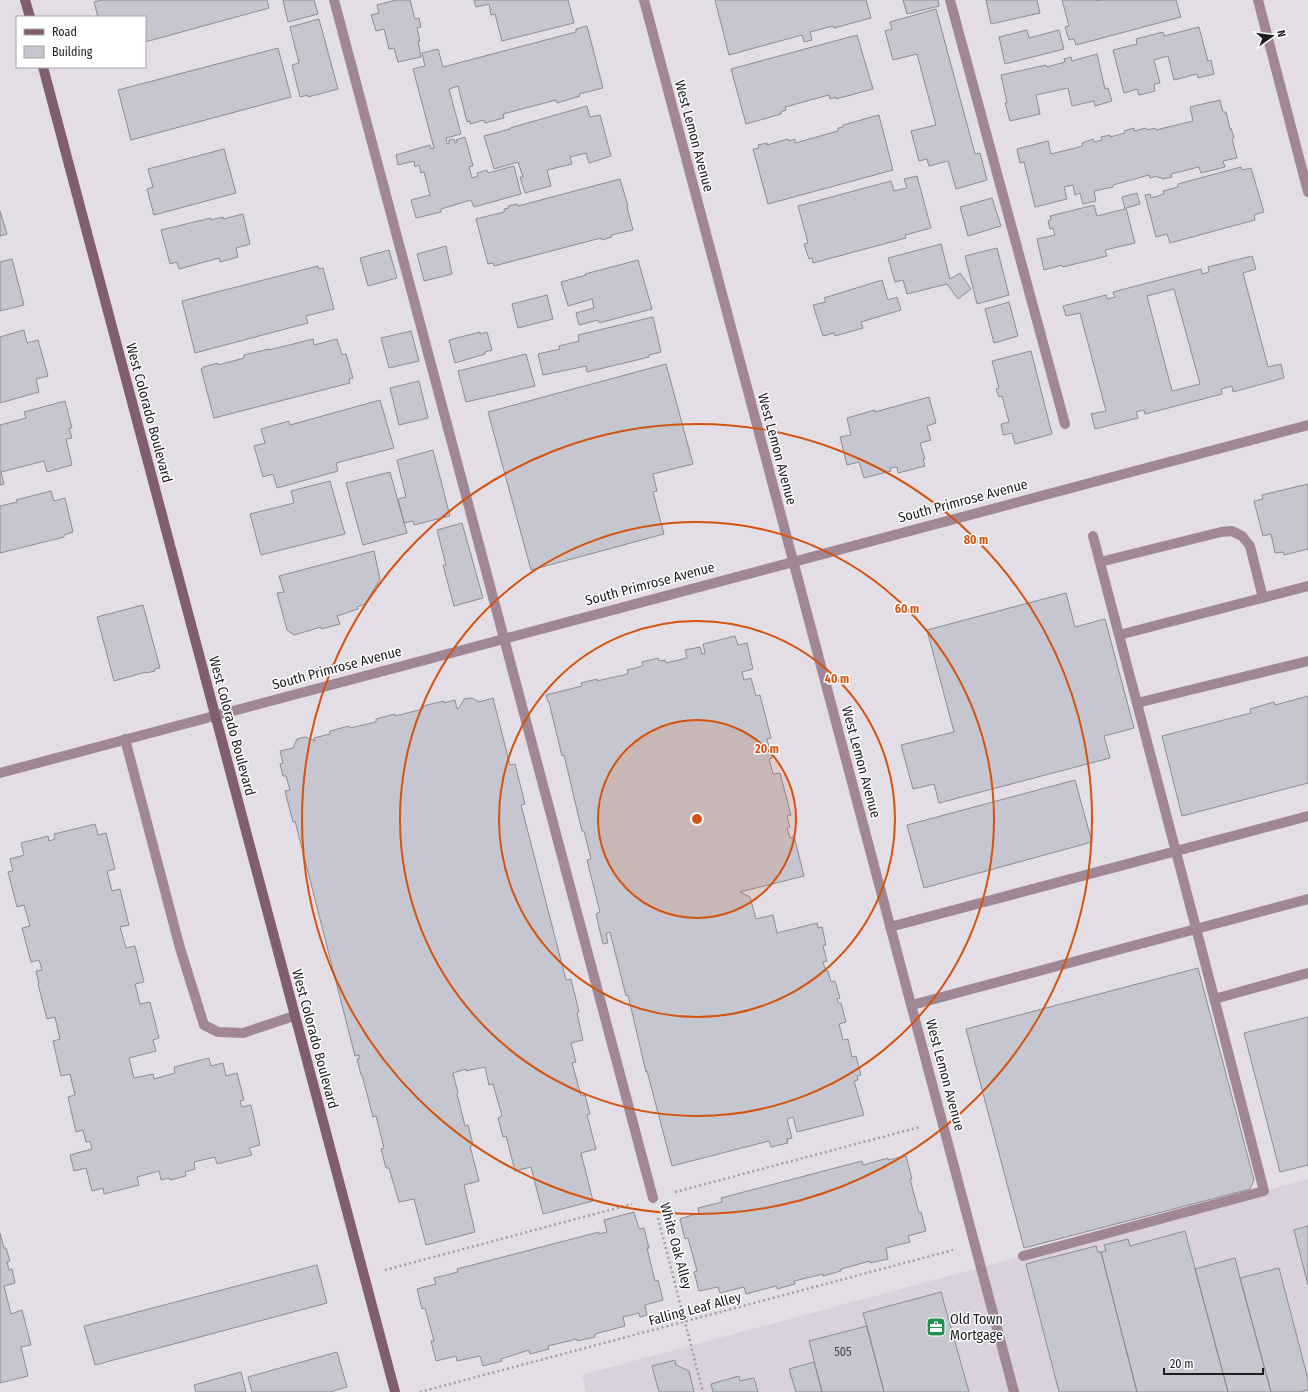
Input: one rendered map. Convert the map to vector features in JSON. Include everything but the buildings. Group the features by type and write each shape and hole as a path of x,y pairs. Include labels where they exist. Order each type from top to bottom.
{"street":[{"path":"25,0 30,16"},
{"path":"334,0 653,1198"},
{"name":"West Lemon Avenue","path":"644,0 1014,1392"},
{"path":"950,0 1065,424"},
{"path":"1258,0 1308,192"},
{"name":"West Colorado Boulevard","path":"43,68 395,1392"},
{"name":"South Primrose Avenue","path":"0,773 792,561 1308,425"},
{"path":"1100,562 1221,532 1232,531 1242,536 1250,546 1263,598"},
{"path":"1023,1256 1264,1191 1093,536"},
{"path":"1119,635 1308,586"},
{"path":"1137,704 1308,661"},
{"path":"125,739 180,948 204,1026 218,1032 243,1032 294,1016"},
{"path":"890,927 1308,816"},
{"path":"912,1005 1308,899"},
{"path":"1214,1000 1308,973"}],"path":[{"name":"White Oak Alley","path":"653,1198 704,1392"},
{"name":"Falling Leaf Alley","path":"420,1392 975,1244"}],"shaded area":[{"path":"1308,1179 1308,1392 586,1392 582,1375"}],"place":[{"name":"Old Town Mortgage","path":"936,1327"}]}
